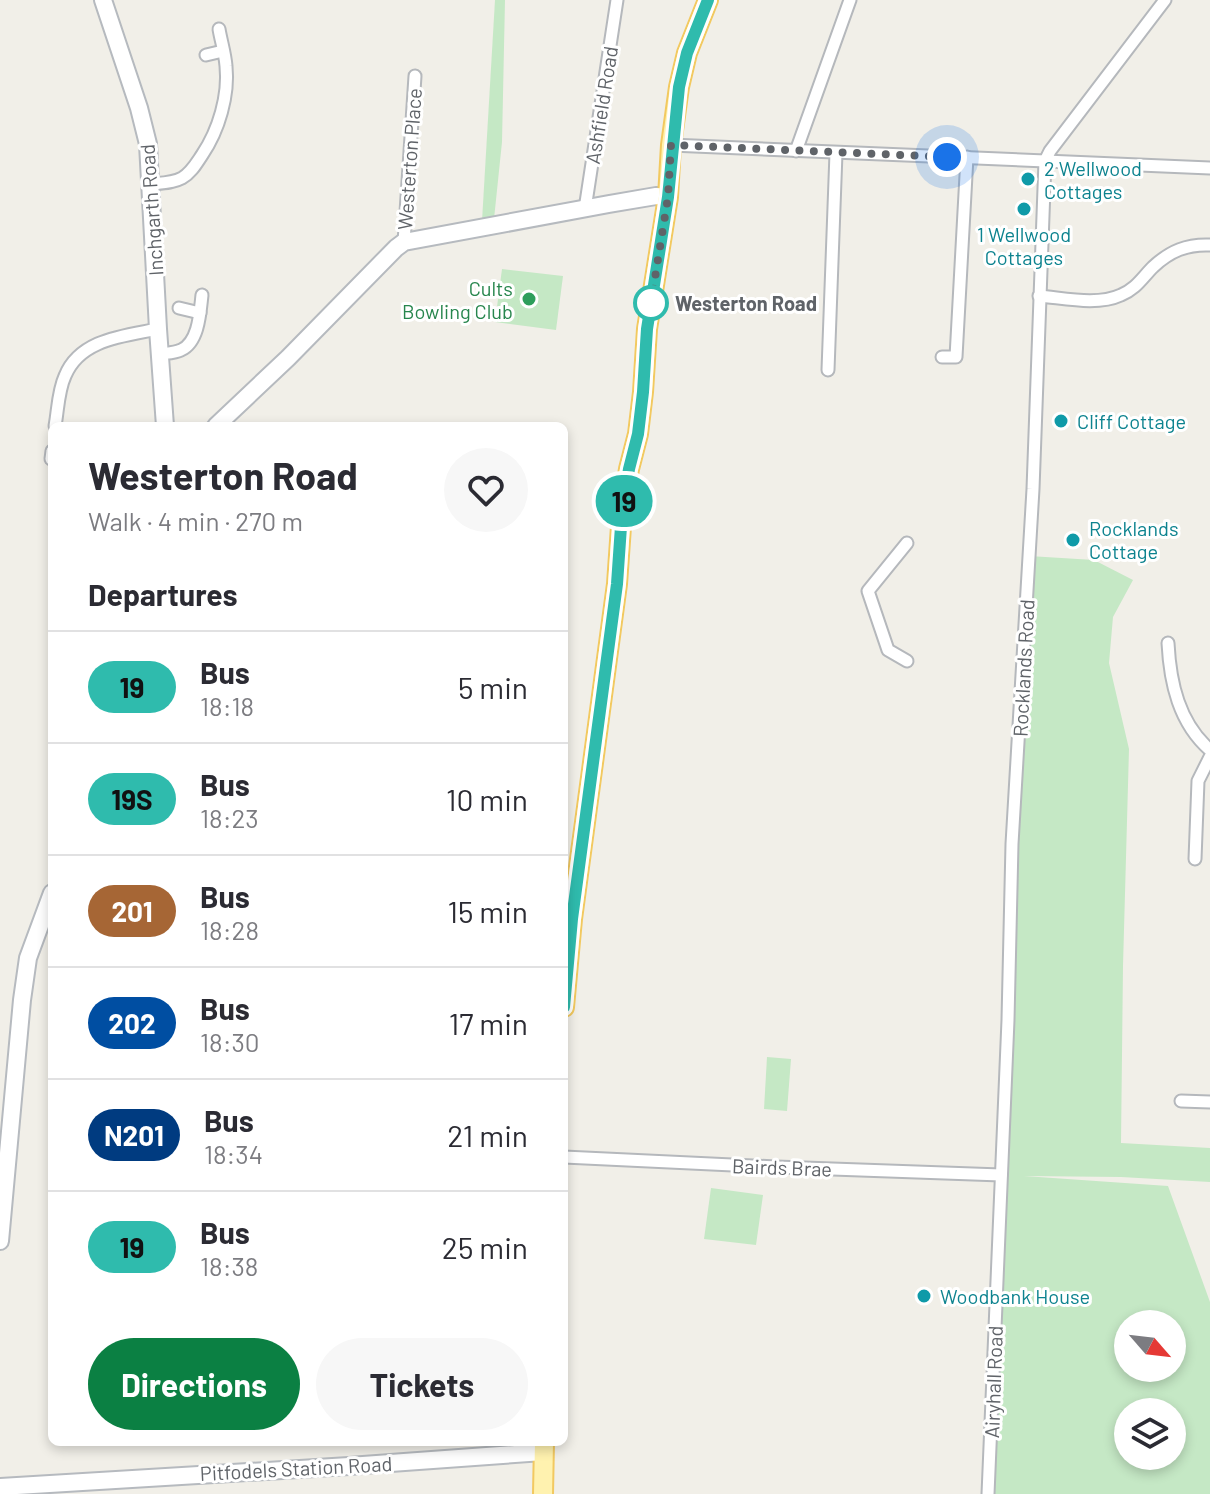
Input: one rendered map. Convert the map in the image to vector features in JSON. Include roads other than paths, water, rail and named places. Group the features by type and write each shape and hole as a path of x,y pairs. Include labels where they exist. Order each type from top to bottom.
{"main road":[{"path":"568,963 617,584 622,512 638,434 647,329 668,197 679,87 687,53 708,0"},
{"path":"543,1494 544,1447"}],"street":[{"name":"Inchgarth Road","path":"103,0 148,144 165,422"},
{"name":"Ashfield Road","path":"585,209 617,0"},
{"path":"796,151 850,0"},
{"path":"1045,161 1165,0"},
{"path":"151,184 169,183 184,177 206,148 215,128 224,99 226,67 219,29"},
{"path":"206,55 223,51"},
{"name":"Westerton Place","path":"404,242 415,76"},
{"path":"671,145 1210,168"},
{"path":"828,370 836,153"},
{"path":"942,357 956,357 967,157"},
{"name":"Rocklands Road","path":"1001,1175 1012,844 1031,517 1045,161"},
{"path":"220,422 404,242 656,196 668,197"},
{"path":"1039,296 1098,300 1118,297 1136,287 1154,266 1177,249 1210,245"},
{"path":"160,354 179,351 187,346 194,335 202,295"},
{"path":"179,308 200,313"},
{"path":"56,422 64,378 80,355 108,340 158,329"},
{"path":"907,543 868,591 888,650 907,661"},
{"path":"1168,643 1174,695 1191,728 1210,750"},
{"path":"1195,859 1198,781 1210,757"},
{"path":"0,1241 26,972 48,904"},
{"path":"1181,1101 1210,1102"},
{"name":"Bairds Brae","path":"568,1157 1001,1175"},
{"name":"Airyhall Road","path":"988,1494 1001,1175"},
{"name":"Pitfodels Station Road","path":"0,1487 286,1469 544,1447"}],"place":[{"name":"2 Wellwood Cottages","path":"1028,179"},
{"name":"1 Wellwood Cottages","path":"1024,209"},
{"name":"Cults Bowling Club","path":"529,299"},
{"name":"Westerton Road","path":"651,303"},
{"name":"Cliff Cottage","path":"1061,421"},
{"name":"Rocklands Cottage","path":"1073,540"},
{"name":"Woodbank House","path":"924,1296"}]}
